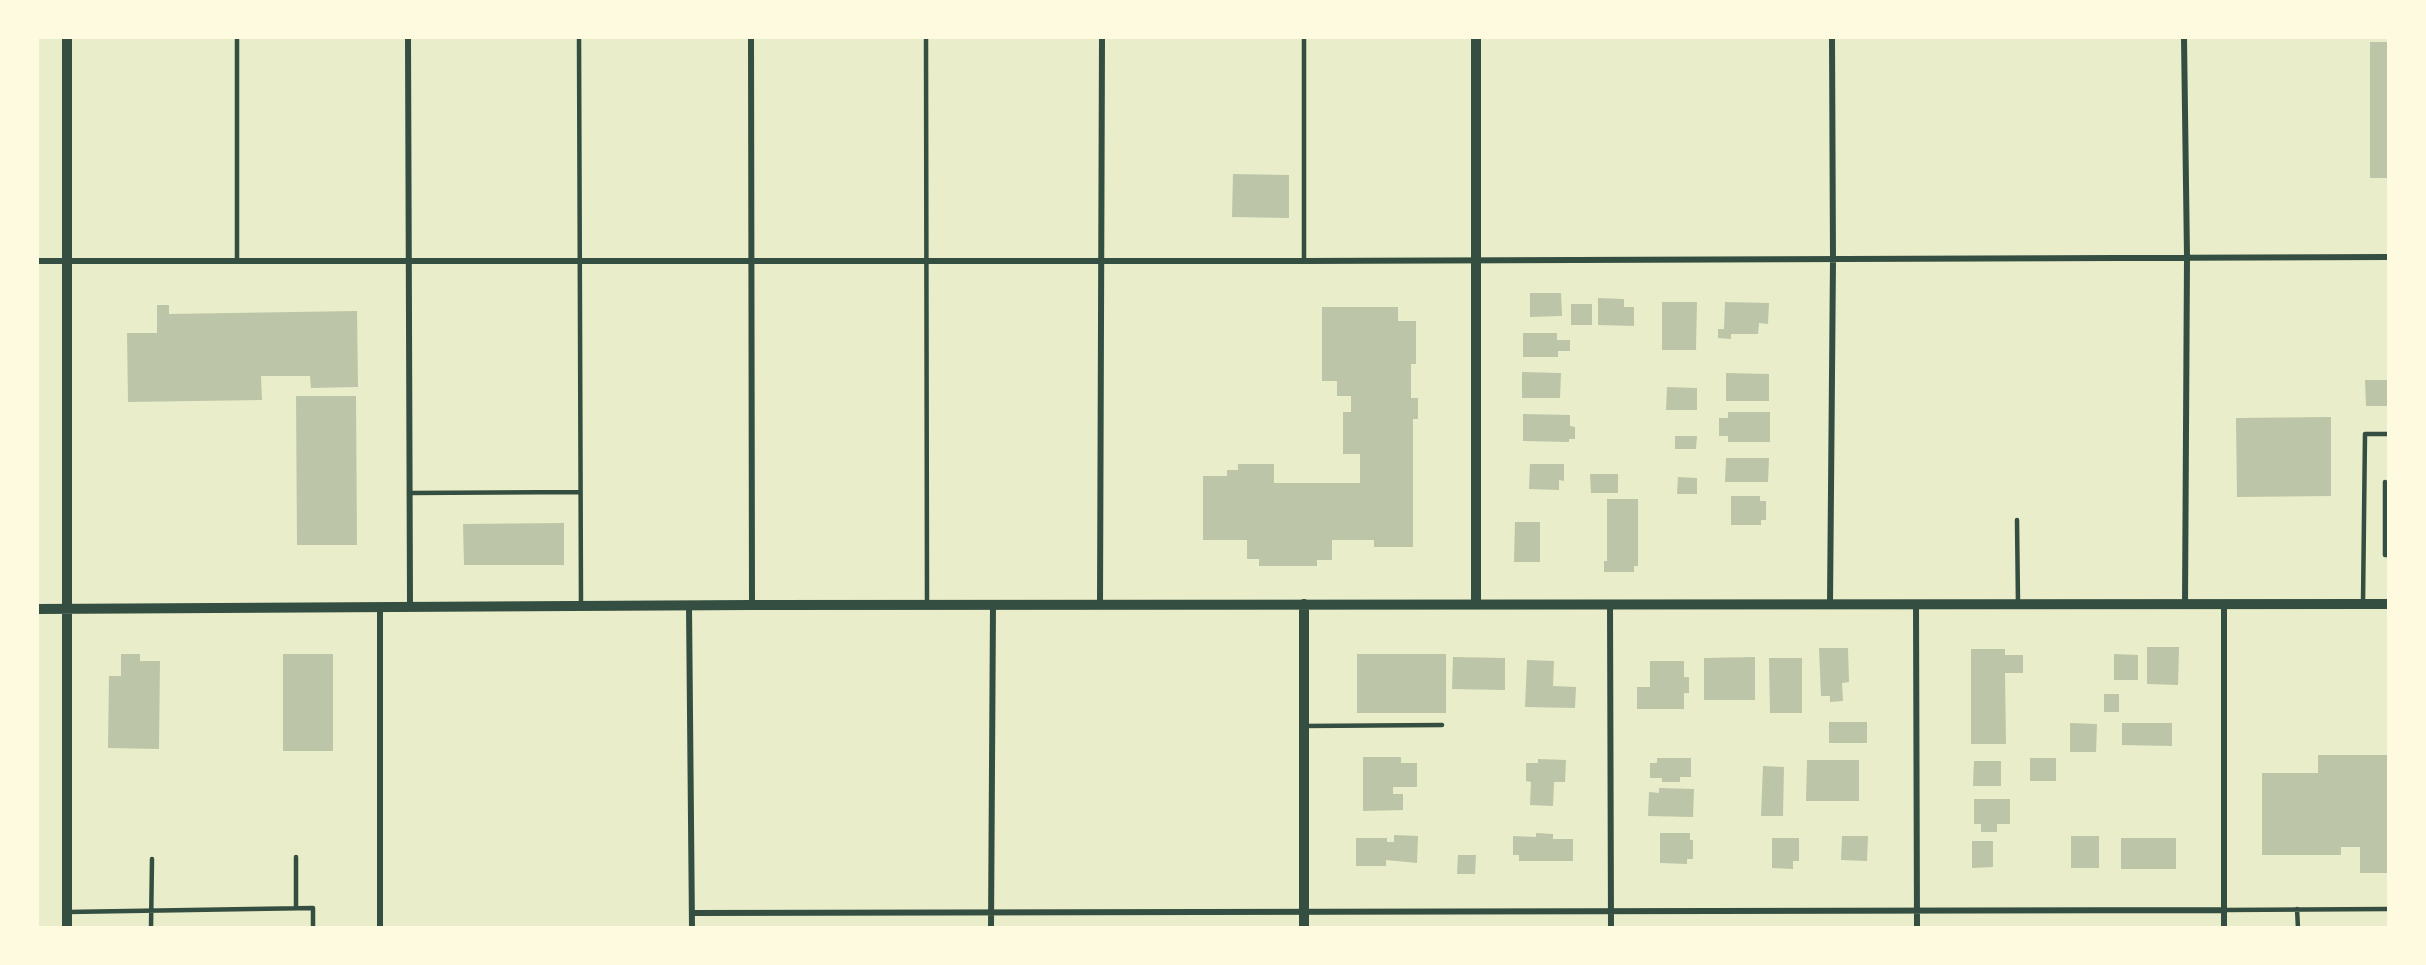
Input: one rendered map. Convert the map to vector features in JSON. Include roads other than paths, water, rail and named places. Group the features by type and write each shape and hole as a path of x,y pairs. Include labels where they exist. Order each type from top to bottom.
{"street":[{"path":"67,38 67,927"},
{"path":"408,38 410,606"},
{"path":"751,38 752,604"},
{"path":"1101,604 1102,38"},
{"path":"1476,38 1476,604"},
{"path":"1830,604 1832,38"},
{"path":"2184,38 2187,256 2185,604"},
{"path":"38,261 1102,259 1304,261 2388,257"},
{"path":"38,609 752,604 2388,604"},
{"path":"1304,604 1304,927"},
{"path":"1610,604 1611,927"},
{"path":"1916,604 1917,927"},
{"path":"2224,604 2224,927"},
{"path":"991,927 993,605"},
{"path":"689,606 692,927"},
{"path":"380,607 380,927"},
{"path":"692,913 2224,910"}],"lane":[{"path":"237,38 237,261"},
{"path":"579,38 581,606"},
{"path":"926,38 927,605"},
{"path":"1304,38 1304,261"},
{"path":"2363,604 2365,434 2388,434"},
{"path":"2385,482 2385,555 2388,555"},
{"path":"410,493 580,492"},
{"path":"2017,520 2018,604"},
{"path":"1304,726 1442,725"},
{"path":"296,857 296,908"},
{"path":"151,927 152,859"},
{"path":"67,912 313,908 313,927"},
{"path":"2297,909 2298,927"},
{"path":"2224,910 2388,909"}]}
